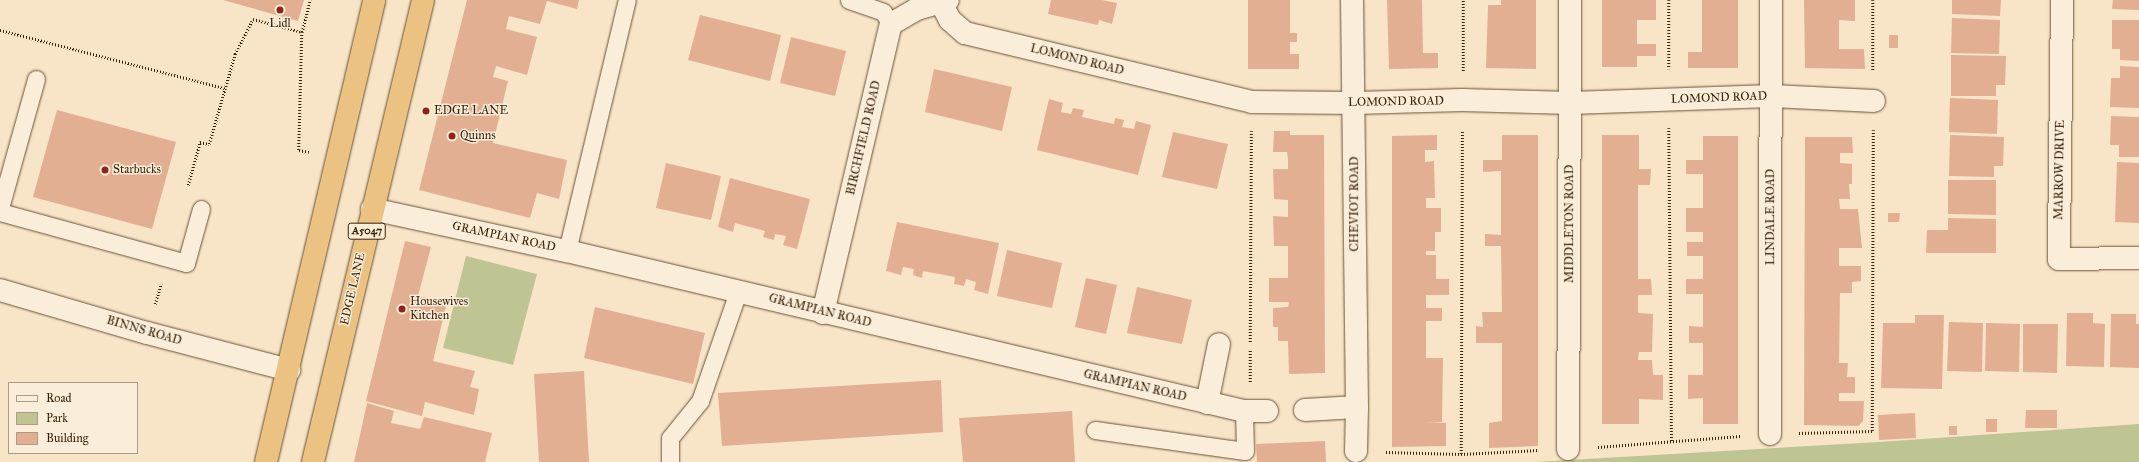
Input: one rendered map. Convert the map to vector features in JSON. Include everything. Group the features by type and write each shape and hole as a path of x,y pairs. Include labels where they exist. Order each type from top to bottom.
{"highway":[{"path":"266,462 289,370 374,0"},
{"name":"EDGE LANE","path":"313,462 372,209 423,0"}],"street":[{"name":"CHEVIOT ROAD","path":"1352,0 1355,103 1356,451"},
{"name":"MIDDLETON ROAD","path":"1568,449 1571,102 1570,0"},
{"name":"LINDALE ROAD","path":"1770,434 1772,96 1771,0"},
{"name":"MARROW DRIVE","path":"2062,0 2059,259 2139,258"},
{"path":"891,24 917,9 942,1"},
{"name":"LOMOND ROAD","path":"942,1 950,20 965,33 1252,102 1355,103 1462,100 1571,102 1772,96 1874,101"},
{"name":"BIRCHFIELD ROAD","path":"823,313 891,24"},
{"name":"GRAMPIAN ROAD","path":"372,209 567,251 1207,403 1254,412"},
{"name":"BINNS ROAD","path":"0,290 147,333 289,370"},
{"path":"1207,403 1219,344"},
{"path":"1305,410 1357,407"}],"lane":[{"path":"567,251 627,0"},
{"path":"849,0 883,12 891,24"},
{"path":"0,208 36,79"},
{"path":"0,212 186,263 202,208"},
{"path":"670,462 670,438 700,401 738,292"},
{"path":"1095,430 1245,451 1254,412"}],"path":[{"path":"310,0 302,32 299,150 338,160"},
{"path":"1461,454 1463,0"},
{"path":"1669,0 1672,442"},
{"path":"1356,451 1461,454 1568,449 1770,434 1872,431 1874,101 1873,0"},
{"path":"186,193 200,142 209,144 235,54 253,19 302,32"},
{"path":"0,30 225,88"},
{"path":"1252,102 1254,412"},
{"path":"147,333 168,258"}],"green space":[{"path":"466,256 537,274 513,365 443,348"},
{"path":"2139,424 2139,462 1535,462 1879,442"}],"building":[{"name":"Lidl","path":"223,0 304,0 298,21"},
{"path":"467,0 579,0 577,9 547,1 540,24 509,16 506,29 537,37 527,75 496,66 493,77 508,81 493,143 567,160 559,199 537,193 530,218 419,190"},
{"path":"1051,0 1102,0 1117,3 1112,24 1099,20 1098,25 1048,14"},
{"path":"1248,0 1290,0 1290,33 1297,33 1297,42 1290,42 1290,54 1299,54 1299,69 1248,69"},
{"path":"1387,0 1422,0 1423,53 1438,53 1438,68 1389,69"},
{"path":"1501,0 1536,0 1536,69 1486,68 1488,5 1501,5"},
{"path":"1602,0 1656,0 1656,20 1637,20 1637,44 1656,44 1656,56 1637,56 1637,67 1602,67"},
{"path":"1702,0 1738,0 1738,68 1688,68 1688,52 1702,52"},
{"path":"1804,0 1855,0 1855,21 1839,20 1839,49 1864,49 1865,69 1805,68"},
{"path":"1952,0 2001,0 2000,16 1952,14"},
{"path":"2113,0 2139,0 2139,10 2112,9"},
{"path":"700,15 781,35 770,81 688,60"},
{"path":"1952,18 2000,20 1999,54 1951,53"},
{"path":"2112,20 2139,20 2139,61 2120,60 2120,49 2112,49"},
{"path":"1889,35 1898,35 1898,48 1889,48"},
{"path":"791,37 846,51 835,96 780,83"},
{"path":"1951,55 2006,56 2005,85 1996,85 1996,96 1951,96"},
{"path":"2120,66 2139,67 2139,108 2110,107 2111,78 2120,78"},
{"path":"934,69 1012,87 1002,131 925,112"},
{"path":"1950,98 1998,100 1997,134 1949,132"},
{"path":"1049,99 1063,103 1061,112 1071,114 1073,108 1084,110 1082,117 1114,124 1115,118 1124,120 1122,127 1134,129 1136,121 1151,125 1138,175 1037,150"},
{"name":"Starbucks","path":"57,110 176,142 152,229 33,197"},
{"path":"2111,116 2139,117 2139,157 2119,157 2119,145 2110,145"},
{"path":"1274,131 1290,131 1290,135 1324,135 1325,373 1289,374 1288,341 1278,341 1278,327 1273,327 1273,308 1288,307 1289,302 1269,302 1269,278 1288,278 1288,246 1274,246 1273,216 1288,217 1288,200 1274,199 1273,169 1288,169 1288,160 1287,152 1273,152"},
{"path":"1173,132 1228,144 1217,189 1162,177"},
{"path":"1437,135 1437,150 1425,150 1425,162 1434,161 1435,198 1426,198 1426,208 1441,208 1441,232 1435,232 1435,251 1426,251 1426,255 1436,255 1436,279 1449,279 1449,295 1426,295 1426,308 1442,308 1442,321 1426,321 1426,358 1443,358 1442,422 1426,422 1446,423 1446,446 1392,447 1392,136"},
{"path":"1502,135 1538,135 1538,446 1489,448 1489,423 1502,421 1502,343 1476,343 1476,326 1483,327 1482,312 1502,312 1501,246 1485,246 1485,234 1501,235 1501,171 1483,172 1483,160 1502,160"},
{"path":"1602,135 1639,135 1639,169 1651,169 1650,185 1638,185 1638,279 1651,279 1652,295 1638,295 1638,313 1653,314 1652,352 1639,352 1638,360 1652,360 1653,375 1663,375 1663,400 1639,399 1639,424 1602,424"},
{"path":"1950,135 2004,137 2003,166 1994,166 1994,177 1949,176"},
{"path":"1703,136 1738,136 1738,424 1703,424 1703,398 1688,399 1688,375 1703,375 1703,343 1689,343 1689,326 1703,327 1703,294 1686,294 1686,279 1703,279 1703,256 1687,256 1687,242 1703,242 1703,232 1686,232 1686,208 1703,208 1703,174 1686,174 1686,160 1703,160"},
{"path":"1805,137 1852,137 1853,153 1840,153 1840,163 1852,164 1852,184 1849,184 1850,199 1839,199 1840,209 1858,209 1862,248 1839,248 1839,266 1861,266 1861,281 1852,282 1852,293 1840,293 1839,363 1848,363 1847,377 1855,377 1855,393 1839,393 1839,401 1864,401 1863,421 1858,426 1804,425"},
{"path":"2117,162 2139,163 2139,223 2115,222"},
{"path":"666,163 721,176 711,220 656,208"},
{"path":"730,178 810,199 797,249 783,245 786,236 775,234 774,240 763,237 765,231 735,223 733,232 718,227"},
{"path":"1948,180 1996,180 1996,215 1948,214"},
{"path":"1888,213 1900,213 1899,222 1888,222"},
{"path":"1948,218 1996,219 1996,253 1926,253 1927,230 1948,230"},
{"path":"897,222 999,243 988,294 974,290 976,282 966,279 964,286 954,284 955,277 923,271 922,278 913,275 914,269 903,267 901,275 886,271"},
{"path":"405,241 431,247 418,296 447,302 433,361 475,371 470,387 479,389 474,415 425,402 422,416 366,401"},
{"path":"1007,250 1062,263 1052,308 997,296"},
{"path":"1086,278 1117,285 1106,334 1075,327"},
{"path":"1137,287 1192,300 1182,344 1127,333"},
{"path":"595,307 705,333 693,384 584,358"},
{"path":"2067,313 2093,313 2093,323 2105,324 2104,367 2066,366"},
{"path":"2111,314 2136,314 2136,324 2139,324 2139,368 2110,367"},
{"path":"1915,315 1944,315 1942,389 1881,388 1883,323 1915,323"},
{"path":"1949,322 1983,323 1982,372 1947,371"},
{"path":"1986,323 2020,324 2019,372 1985,371"},
{"path":"2023,324 2058,324 2057,373 2023,372"},
{"path":"584,371 589,462 539,462 534,374"},
{"path":"941,380 943,432 722,446 718,393"},
{"path":"367,403 394,411 391,423 420,429 424,417 492,433 485,462 354,462"},
{"path":"2026,410 2057,410 2057,428 2025,428"},
{"path":"1072,411 1075,462 963,462 959,418"},
{"path":"1915,413 1916,438 1879,440 1878,415"},
{"path":"1986,419 1997,419 1997,432 1986,432"},
{"path":"1949,426 1957,426 1957,435 1949,435"},
{"path":"1325,441 1326,462 1257,462 1256,444"}],"place":[{"name":"Lidl","path":"280,10"},
{"name":"EDGE LANE","path":"426,111"},
{"name":"Quinns","path":"452,136"},
{"name":"Starbucks","path":"105,170"},
{"name":"Housewives Kitchen","path":"402,309"}]}
